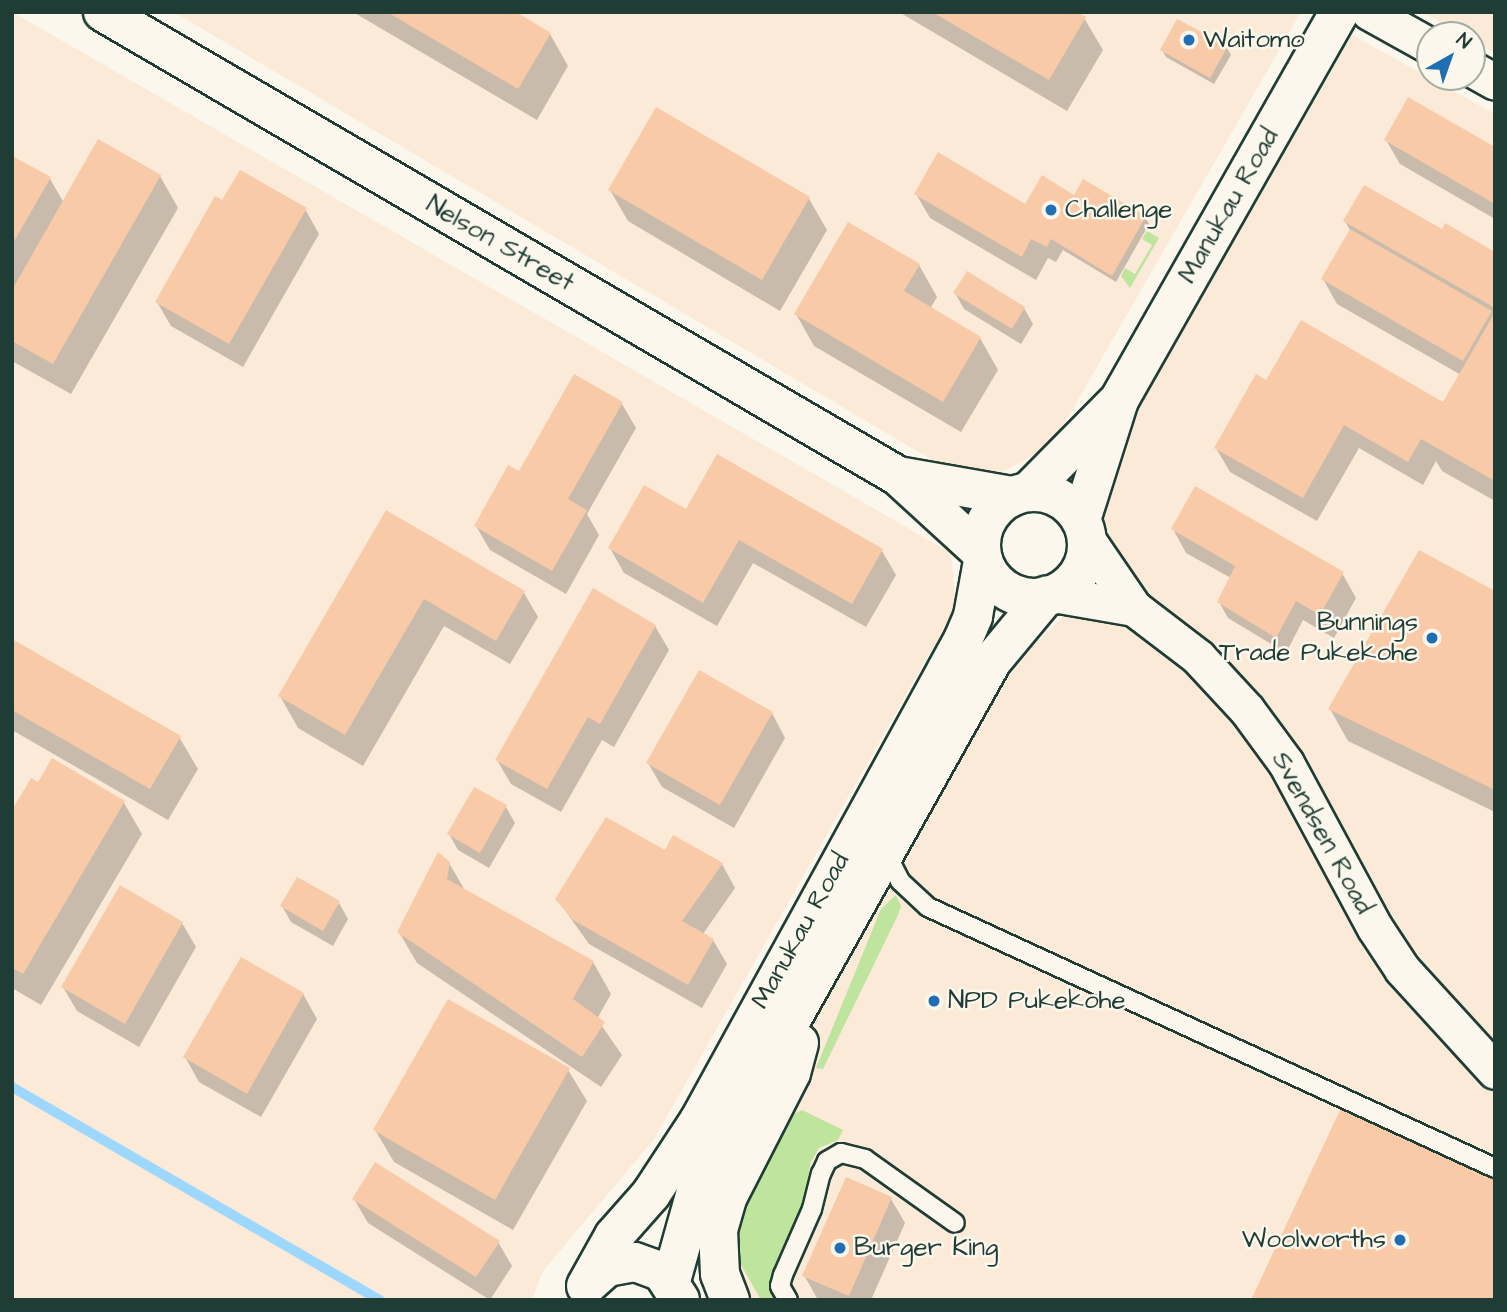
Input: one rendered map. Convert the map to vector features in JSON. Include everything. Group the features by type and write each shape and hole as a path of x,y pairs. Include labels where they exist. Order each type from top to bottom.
{"main road":[{"name":"Nelson Street","path":"103,12 898,476 982,556"},
{"name":"Manukau Road","path":"1084,529 1119,400 1339,12"},
{"name":"Manukau Road","path":"1020,494 1119,400"},
{"name":"Nelson Street","path":"898,476 1020,494"},
{"path":"1020,494 1058,498 1084,529 1079,572 1050,595 1023,596 1001,587 982,556 985,525 991,513 1020,494"},
{"name":"Manukau Road","path":"583,1293 614,1236 651,1194 699,1121 963,640 973,615 982,556"},
{"name":"Manukau Road","path":"680,1293 697,1188 884,848 992,661 1050,595"},
{"path":"730,1300 718,1256 724,1209 791,1073 826,954"},
{"path":"583,1293 595,1275 621,1263 649,1265 680,1293"}],"street":[{"path":"1369,12 1416,38"},
{"path":"1084,529 1134,608"},
{"path":"1050,595 1134,608"},
{"name":"Svendsen Road","path":"1134,608 1190,650 1247,710 1286,763 1375,928 1402,969 1495,1070"}],"lane":[{"path":"884,848 900,881 928,907 1495,1168"},
{"path":"788,1300 780,1286 783,1276 812,1209 824,1167 841,1153 865,1158 955,1223"}],"shaded area":[{"path":"12,12 951,553 956,607 654,1139 543,1271 532,1300 12,1300"},
{"path":"174,12 1301,12 1064,424 1046,448 1005,471 956,474"},
{"path":"1422,12 1495,12 1495,53 1486,48 1486,21 1438,21"},
{"path":"1352,35 1416,70 1416,91 1453,91 1495,114 1495,1300 749,1300 732,1268 727,1190 889,868 980,714 1032,647 1088,593 1103,569 1102,521 1091,492"}],"green space":[{"path":"1147,231 1159,238 1130,288 1121,276 1125,268 1135,274 1152,245 1142,239"},
{"path":"896,895 901,906 898,915 823,1069 816,1068 881,909"},
{"path":"802,1110 843,1130 838,1140 819,1148 810,1164 805,1204 773,1273 775,1300 761,1300 740,1263 739,1221 749,1193 794,1114"}],"building":[{"path":"387,12 516,12 551,33 518,89"},
{"path":"932,12 1077,12 1086,17 1049,80"},
{"path":"1177,19 1228,46 1210,78 1160,50"},
{"path":"1408,97 1495,147 1495,204 1384,140"},
{"path":"656,107 810,197 762,280 608,190"},
{"path":"98,139 161,175 53,364 12,341 12,290"},
{"path":"938,152 1025,204 1042,175 1074,195 1083,179 1146,216 1112,276 1051,239 1047,247 1031,239 1022,257 914,194"},
{"path":"12,156 51,177 12,245"},
{"path":"240,170 307,208 229,344 155,302 215,196 222,200"},
{"path":"1364,185 1442,229 1445,223 1495,252 1495,308 1343,221"},
{"path":"848,222 920,264 904,291 981,337 943,402 794,314"},
{"path":"1350,229 1492,311 1463,361 1321,279"},
{"path":"967,271 1025,307 1012,329 953,293"},
{"path":"1495,312 1495,481 1421,439 1408,462 1344,425 1303,498 1214,448 1256,374 1266,380 1301,320 1443,402"},
{"path":"574,374 623,402 568,499 587,510 552,571 474,526 508,465 519,471"},
{"path":"717,454 883,549 852,604 739,540 703,603 608,548 644,485 686,509"},
{"path":"1195,486 1344,572 1320,615 1296,601 1276,638 1217,602 1235,566 1171,529"},
{"path":"386,510 525,591 496,641 424,599 345,735 278,696"},
{"name":"Bunnings Trade Pukekohe","path":"1419,550 1495,591 1495,790 1328,709"},
{"path":"593,588 656,625 600,724 588,717 547,789 495,760"},
{"path":"12,639 181,736 150,789 12,710"},
{"path":"699,670 773,712 720,805 646,763"},
{"path":"52,758 125,801 23,974 12,968 12,810 31,778 38,782"},
{"path":"474,787 507,805 480,853 447,834"},
{"path":"606,817 665,850 673,835 723,863 682,921 714,939 688,985 573,920 555,899"},
{"path":"438,852 450,862 447,879 594,961 573,999 605,1022 582,1057 397,932"},
{"path":"297,877 340,901 323,931 280,906"},
{"path":"120,885 183,922 125,1024 61,987"},
{"path":"241,957 304,993 247,1094 183,1057"},
{"path":"448,999 570,1068 495,1200 373,1130"},
{"name":"Woolworths","path":"1341,1108 1495,1179 1495,1300 1251,1300"},
{"path":"375,1162 500,1241 476,1277 352,1199"},
{"path":"846,1177 892,1197 849,1296 802,1276"}],"waterway":[{"path":"12,1087 380,1300"}],"place":[{"name":"Waitomo","path":"1189,40"},
{"name":"Challenge","path":"1051,210"},
{"name":"Bunnings Trade Pukekohe","path":"1432,638"},
{"name":"NPD Pukekohe","path":"934,1001"},
{"name":"Woolworths","path":"1400,1240"},
{"name":"Burger King","path":"840,1248"}]}
